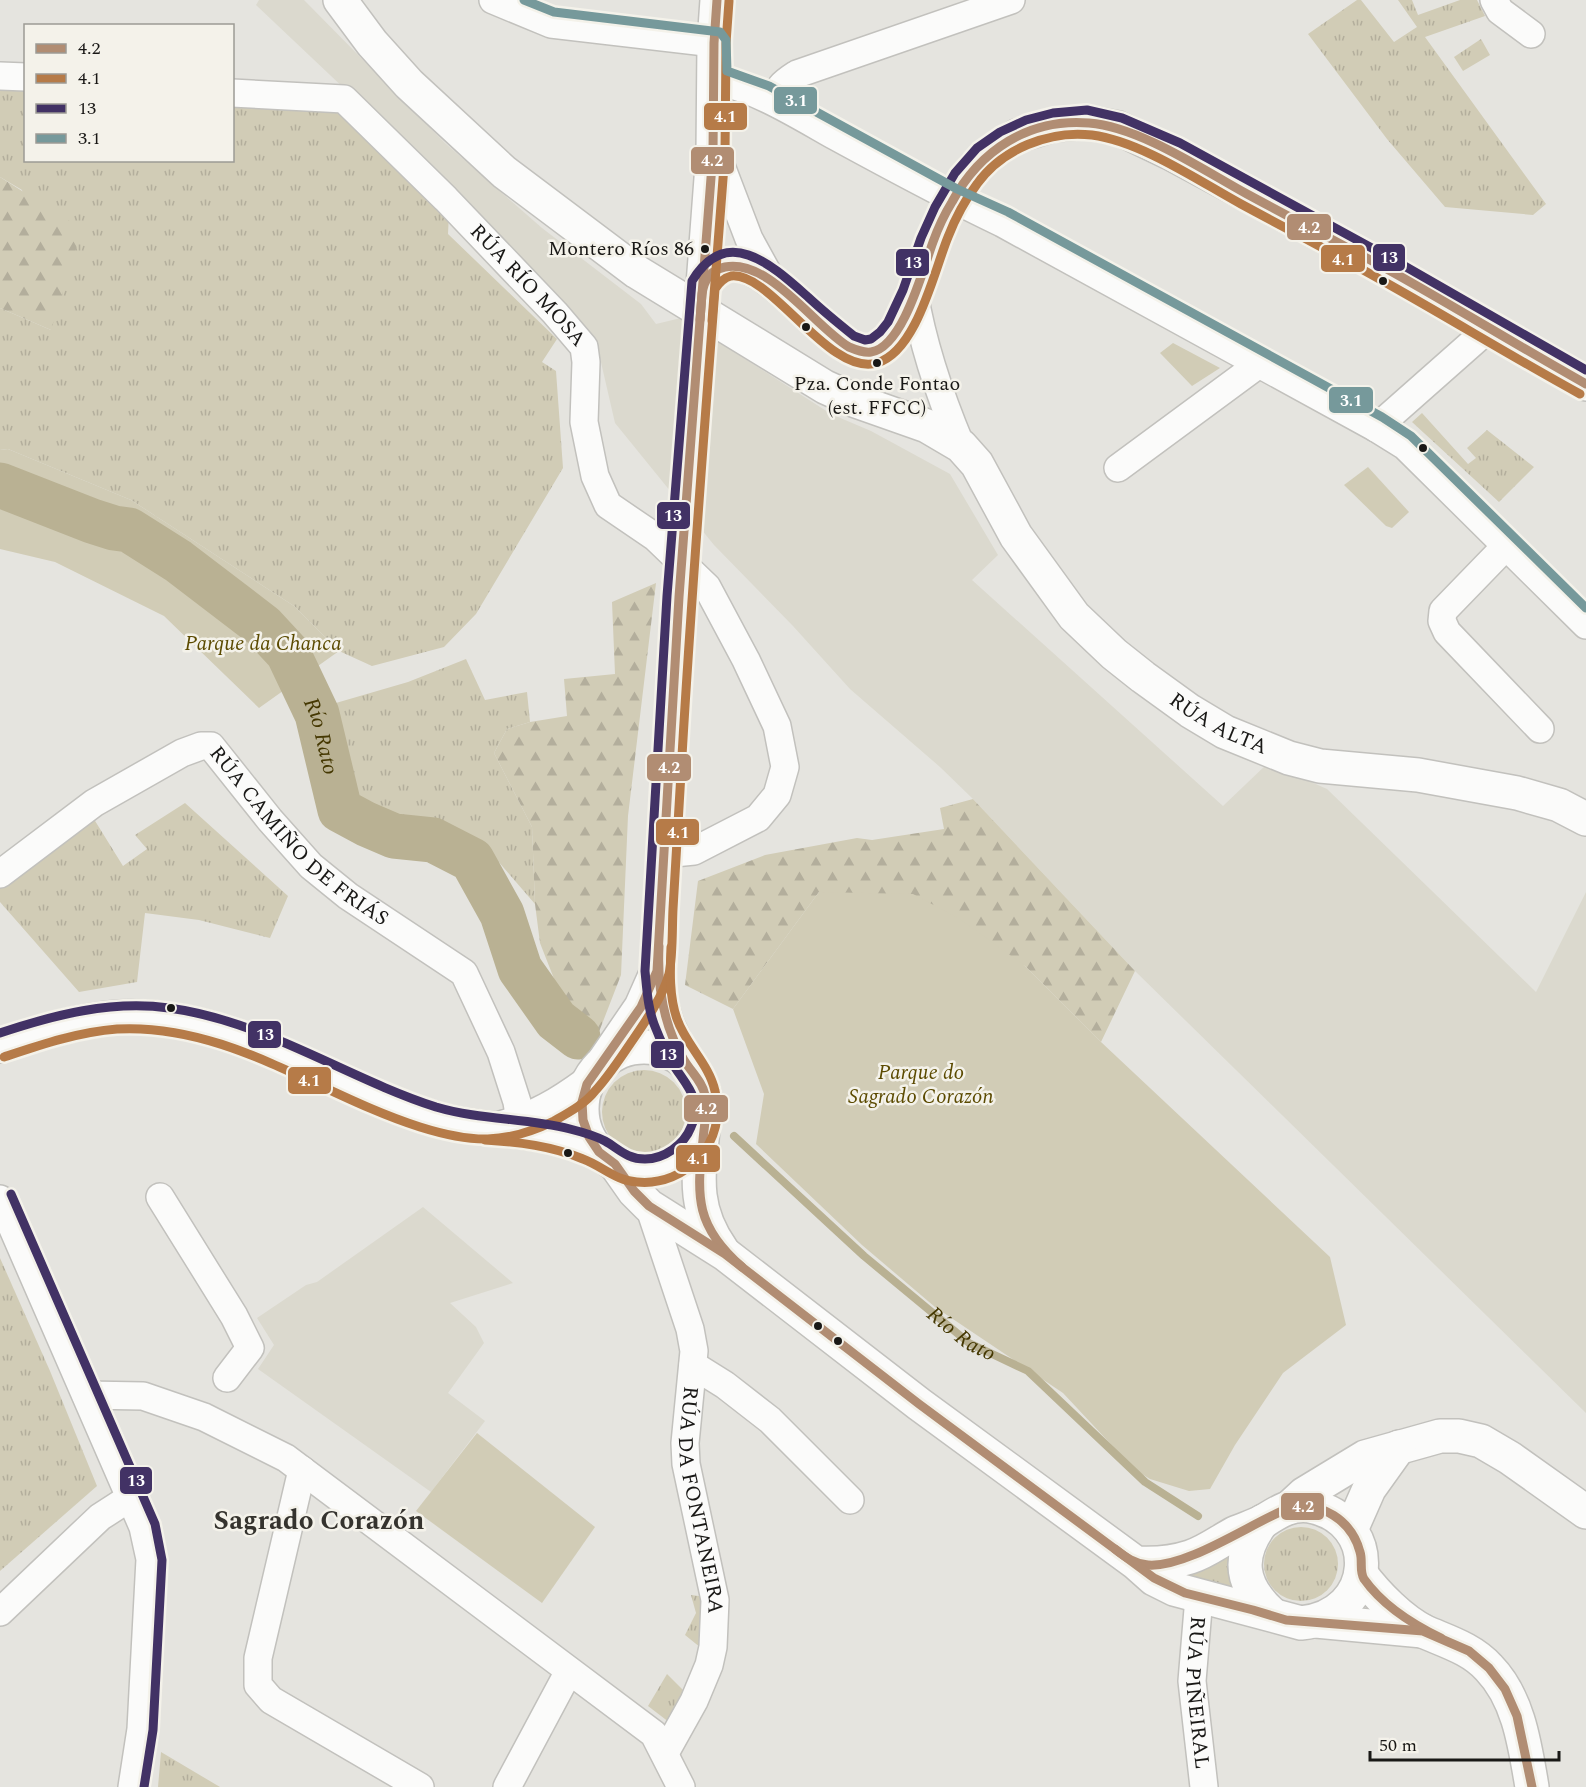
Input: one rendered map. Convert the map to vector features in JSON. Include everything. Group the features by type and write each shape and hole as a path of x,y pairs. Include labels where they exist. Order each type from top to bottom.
{"street":[{"path":"340,0 409,84 504,172 637,272 825,387 856,401 927,426 961,446"},
{"path":"369,0 439,112"},
{"path":"493,0 551,24 714,43"},
{"path":"717,0 714,43 713,152 703,285 693,592 664,854 657,970 661,1004 667,1024 685,1062 697,1076 705,1093 706,1111 699,1177 702,1212 709,1232 725,1254"},
{"path":"778,104 777,94 781,86 797,74 1011,0"},
{"path":"1494,0 1500,11 1531,34"},
{"path":"0,76 24,78"},
{"path":"715,80 735,85 778,104 952,200 1002,223 1406,446 1586,625"},
{"name":"RÚA RÍO MOSA","path":"234,93 344,99 446,199 555,312 584,347 586,362 584,422 595,476 608,506 655,537 693,592 746,660 777,726 785,767 777,795 758,818 694,851 664,854"},
{"path":"703,285 707,277 715,270 729,264 748,267 772,281 835,336 858,351 868,353 878,350 894,336 903,322 930,249 952,200 981,161 1017,136 1070,122 1101,124 1118,128 1170,153 1395,274 1586,384"},
{"path":"713,152 720,163 749,239 772,281"},
{"path":"914,293 931,369 961,446"},
{"path":"1376,428 1488,329"},
{"path":"1118,468 1259,364"},
{"name":"RÚA ALTA","path":"961,446 977,464 1016,536 1074,616 1129,665 1190,711 1216,727 1288,758 1320,766 1418,775 1517,793 1559,805 1586,819"},
{"path":"1506,546 1443,610 1442,621 1447,632 1540,729"},
{"name":"RÚA CAMIÑO DE FRIÁS","path":"0,874 94,803 182,753 201,746 211,746 311,866 348,896 464,973 501,1052 517,1102 507,1125"},
{"path":"657,970 641,1006 595,1072 582,1102 583,1120 589,1137 649,1206 725,1254 919,1404 1136,1563 1154,1579 1174,1589 1272,1614 1286,1620 1301,1623 1316,1621 1333,1615 1346,1604 1356,1590 1361,1574 1362,1558 1351,1530 1339,1518 1324,1509 1307,1506 1276,1514 1193,1556 1157,1564 1136,1563"},
{"path":"0,1046 40,1033 118,1017 169,1020 216,1030 272,1050 386,1101 435,1119 471,1127 507,1125 562,1139 632,1170 650,1171 667,1167 693,1149 703,1129"},
{"path":"507,1125 561,1103 619,1052 636,1047 654,1047 670,1052 685,1062"},
{"path":"160,1197 234,1316 250,1348 227,1378"},
{"path":"0,1199 143,1527 150,1559 141,1729 132,1787"},
{"name":"RÚA DA FONTANEIRA","path":"649,1206 690,1329 694,1352 685,1443 686,1464 715,1600 713,1647 709,1665 694,1701 665,1753"},
{"path":"693,1365 725,1385 770,1420 850,1500"},
{"path":"86,1395 143,1396 204,1417 286,1458 654,1734 681,1787"},
{"path":"1272,1614 1258,1602 1249,1586 1244,1568 1246,1550 1252,1536 1276,1514 1304,1494 1365,1457 1440,1436 1459,1436 1481,1441 1510,1458 1586,1512"},
{"path":"1351,1530 1369,1489 1399,1447"},
{"path":"302,1470 258,1658 258,1685 271,1700 420,1787"},
{"path":"0,1612 100,1517 131,1497"},
{"path":"1361,1574 1380,1599 1423,1631 1469,1651 1489,1668 1509,1698 1517,1716 1532,1787"},
{"name":"RÚA PIÑEIRAL","path":"1199,1597 1192,1681 1204,1787"},
{"path":"1316,1621 1423,1631"},
{"path":"507,1787 569,1671"}],"shaded area":[{"path":"259,0 304,0 445,143 542,228 641,304 656,324 681,318 831,414 871,431 950,474 998,555 972,580 1223,806 1268,763 1327,789 1536,992 1586,892 1586,1413 1135,971 973,799 940,767 850,689 793,626 714,545 615,423 600,358 497,233 256,5"},
{"path":"423,1207 513,1283 450,1303 476,1327 484,1343 448,1393 485,1421 431,1492 258,1369 274,1345 257,1318 306,1285 317,1282"}],"green space":[{"path":"1357,0 1361,0 1394,42 1417,27 1398,0 1412,0 1418,15 1460,0 1477,0 1485,16 1425,37 1546,204 1533,215 1445,207 1387,139 1308,34"},
{"path":"1481,39 1490,55 1463,71 1454,57"},
{"path":"0,83 24,87 24,162 234,162 234,102 335,104 449,213 448,234 557,339 542,362 556,371 563,468 476,614 444,647 372,666 339,651 294,606 131,500 8,449 0,450 0,308 51,330 22,190 0,177"},
{"path":"0,177 82,229 51,330 0,308"},
{"path":"1173,343 1220,368 1192,386 1160,353"},
{"path":"1422,413 1468,464 1476,458 1467,448 1487,430 1534,467 1499,502 1412,422"},
{"name":"Parque da Chanca","path":"8,449 131,500 294,606 339,651 259,708 164,616 55,562 0,549 0,450"},
{"path":"1368,467 1409,512 1392,528 1386,526 1344,485"},
{"path":"656,583 628,816 621,975 597,1037 577,1029 571,1022 540,943 535,904 532,827 494,753 507,729 530,722 567,716 564,679 615,674 612,602"},
{"path":"466,659 485,700 527,692 530,722 507,729 494,753 532,827 535,904 497,860 374,821 347,804 339,767 336,726 329,705 408,682"},
{"path":"973,799 1135,971 1101,1042 1025,966 819,892 733,1009 685,985 698,881 765,855 857,838 872,840 944,829 940,808"},
{"path":"185,803 288,896 270,938 199,920 145,913 137,982 79,992 0,902 0,884 92,816 123,866 147,849 135,835"},
{"name":"Parque do Sagrado Corazón","path":"819,892 913,894 960,919 1025,966 1101,1042 1330,1257 1346,1325 1283,1373 1235,1445 1210,1489 1189,1491 1150,1479 1134,1469 1063,1393 935,1307 862,1245 756,1144 764,1094 733,1009"},
{"path":"644,1070 667,1077 679,1089 686,1112 679,1135 667,1147 644,1154 621,1147 609,1135 602,1112 609,1089 621,1077"},
{"path":"0,1258 97,1486 0,1571"},
{"path":"477,1433 595,1527 542,1603 416,1511"},
{"path":"1301,1527 1315,1530 1327,1538 1335,1550 1338,1564 1335,1578 1327,1590 1315,1598 1301,1601 1287,1598 1275,1590 1267,1578 1264,1564 1267,1550 1275,1538 1287,1530"},
{"path":"1230,1549 1235,1590 1226,1590 1173,1571"},
{"path":"691,1595 707,1597 711,1656 685,1635 696,1613"},
{"path":"667,1674 694,1701 678,1729 648,1706"},
{"path":"161,1752 220,1787 158,1787"}],"waterway":[{"name":"Río Rato","path":"0,485 92,521 129,530 178,561 263,626 288,653 317,714 340,810 394,836 433,840 472,860 502,914 520,969 556,1020 578,1037"},
{"name":"Río Rato","path":"734,1136 864,1256 969,1343 1028,1371 1145,1482 1198,1516"}],"transit line":[{"name":"3.1","path":"524,0 554,12 720,32 726,40 727,71 769,86 957,189 1008,212 1382,417 1411,436 1586,608"},
{"name":"4.2","path":"700,320 713,152 714,43 717,0"},
{"name":"4.1","path":"712,321 725,153 726,43 729,1"},
{"name":"13","path":"0,1033 41,1020 83,1011 126,1006 169,1008 204,1015 272,1037 370,1081 436,1107 574,1130 601,1139 639,1159 659,1157 684,1140 694,1117 694,1101 653,1022 645,971 667,596 692,281 706,264 720,255 735,252 750,256 780,273 854,336 865,340 871,339 888,322 903,290 921,238 935,207 955,173 977,148 1000,132 1026,120 1053,113 1087,110 1122,118 1180,143 1401,264 1586,370"},
{"name":"4.2","path":"1532,1787 1517,1716 1505,1689 1489,1668 1469,1651 1423,1631 1286,1620 1185,1593 1154,1578 919,1404 725,1254 649,1206 634,1191 615,1164 599,1152 589,1137 583,1120 582,1102 587,1084 641,1007 657,971 679,597 702,294 704,284 712,273 725,267 742,267 758,273 791,296 849,347 871,352 882,347 902,322 941,222 963,183 977,167 1008,141 1027,132 1046,126 1089,123 1129,132 1171,151 1396,274 1586,384"},
{"name":"4.1","path":"4,1057 88,1033 117,1029 158,1030 197,1037 235,1049 420,1127 472,1138 504,1138 536,1129 554,1121 586,1100 600,1086 646,1020 669,974 689,639 715,289 731,276 747,279 764,289 840,355 859,363 877,363 891,356 913,327 930,289 951,230 973,190 999,161 1028,144 1059,136 1092,135 1130,145 1149,153 1372,275 1580,394"},
{"name":"4.2","path":"659,946 660,990 666,1019 677,1047 701,1085 706,1100 700,1179 703,1210 716,1238 742,1267"},
{"name":"4.1","path":"485,1140 523,1143 559,1151 590,1162 622,1179 637,1182 655,1182 672,1177 687,1169 700,1157 715,1127 717,1109 715,1091 708,1072 681,1028 674,1010 670,974 671,947"},
{"name":"13","path":"11,1194 155,1524 162,1560 153,1730 144,1787"},
{"name":"4.2","path":"1115,1549 1139,1563 1164,1564 1200,1552 1289,1508 1301,1506 1323,1510 1334,1515 1350,1531 1360,1552 1364,1579 1380,1598 1419,1627 1441,1638"}],"place":[{"name":"Montero Ríos 86","path":"705,249"},
{"name":"Pza. Conde Fontao (est. FFCC)","path":"877,363"}],"district":[{"name":"Sagrado Corazón","path":"319,1521"}]}
